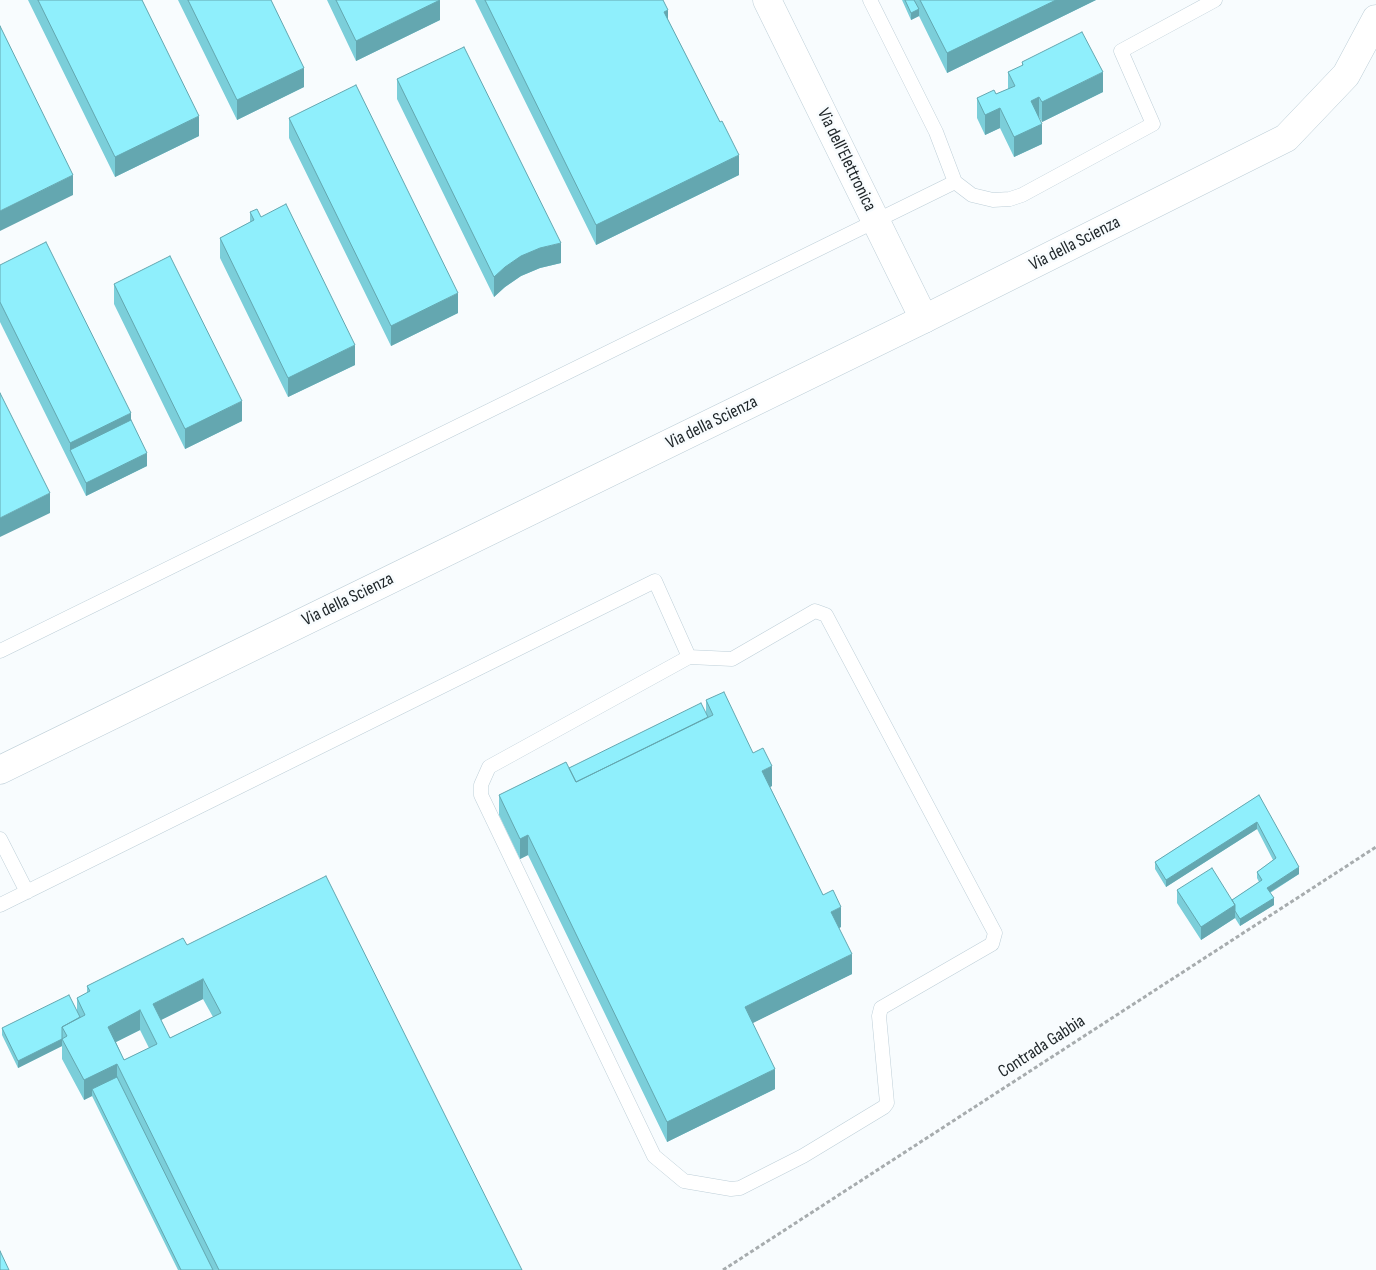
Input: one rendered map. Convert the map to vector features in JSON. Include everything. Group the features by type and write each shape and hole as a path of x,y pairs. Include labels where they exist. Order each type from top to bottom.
{"street":[{"name":"Via dell'Elettronica","path":"767,0 924,319"},
{"name":"Via della Scienza","path":"0,770 924,319 1286,138 1346,75 1376,19"}],"lane":[{"path":"870,0 936,132 956,182 972,194 993,200 1010,199 1022,195 1153,124 1121,51 1216,0"},
{"path":"0,651 956,182"},
{"path":"0,905 655,581 689,657"},
{"path":"815,612 826,615 996,932 992,944 880,1008 879,1016 887,1103 884,1106 803,1156 740,1188 731,1189 684,1181 654,1156 481,795 481,784 489,767 689,657 732,659 815,612"},
{"path":"0,839 27,892"}],"path":[{"name":"Contrada Gabbia","path":"723,1270 1376,847"}],"building":[{"path":"38,0 142,0 199,116 115,157"},
{"path":"188,0 271,0 304,68 237,100"},
{"path":"336,0 440,0 356,41"},
{"path":"485,0 663,0 668,10 664,12 739,155 596,225"},
{"path":"905,0 914,0 919,9 911,13"},
{"path":"920,0 1056,0 947,53"},
{"path":"0,26 73,175 0,211"},
{"path":"1082,32 1103,72 1042,102 1039,97 1031,101 1042,124 1014,137 1000,108 985,115 977,98 994,90 996,94 1015,86 1008,72 1023,65 1022,62"},
{"path":"464,47 561,243 540,248 521,256 494,277 397,79"},
{"path":"356,85 458,293 391,326 289,118"},
{"path":"286,204 355,345 288,378 220,238 254,220 250,212 257,209 261,217"},
{"path":"46,242 131,413 70,443 0,302 0,265"},
{"path":"170,256 242,401 185,429 114,284"},
{"path":"0,393 50,493 0,518"},
{"path":"131,420 147,453 86,483 70,450"},
{"path":"724,692 753,753 763,748 772,766 762,771 823,895 833,890 841,907 831,912 852,954 745,1007 775,1069 667,1122 528,835 520,839 499,795 566,762 576,782 713,715 706,700"},
{"path":"701,703 708,717 576,782 569,768"},
{"path":"1259,795 1299,867 1267,888 1274,898 1240,919 1235,911 1235,905 1232,900 1262,880 1257,872 1276,858 1257,822 1166,880 1155,862"},
{"path":"1212,868 1235,905 1201,927 1177,890"},
{"path":"326,876 522,1270 219,1270 117,1064 84,1080 62,1039 67,1036 62,1027 85,1015 77,998 90,991 87,986 183,938 187,945","holes":["203,979 221,1013 170,1038 153,1004","140,1010 157,1044 124,1060 108,1027"]},
{"path":"69,995 80,1017 62,1027 62,1039 18,1061 2,1028"},
{"path":"117,1077 213,1270 181,1270 92,1089"},
{"path":"0,1251 9,1270 0,1270"}]}
